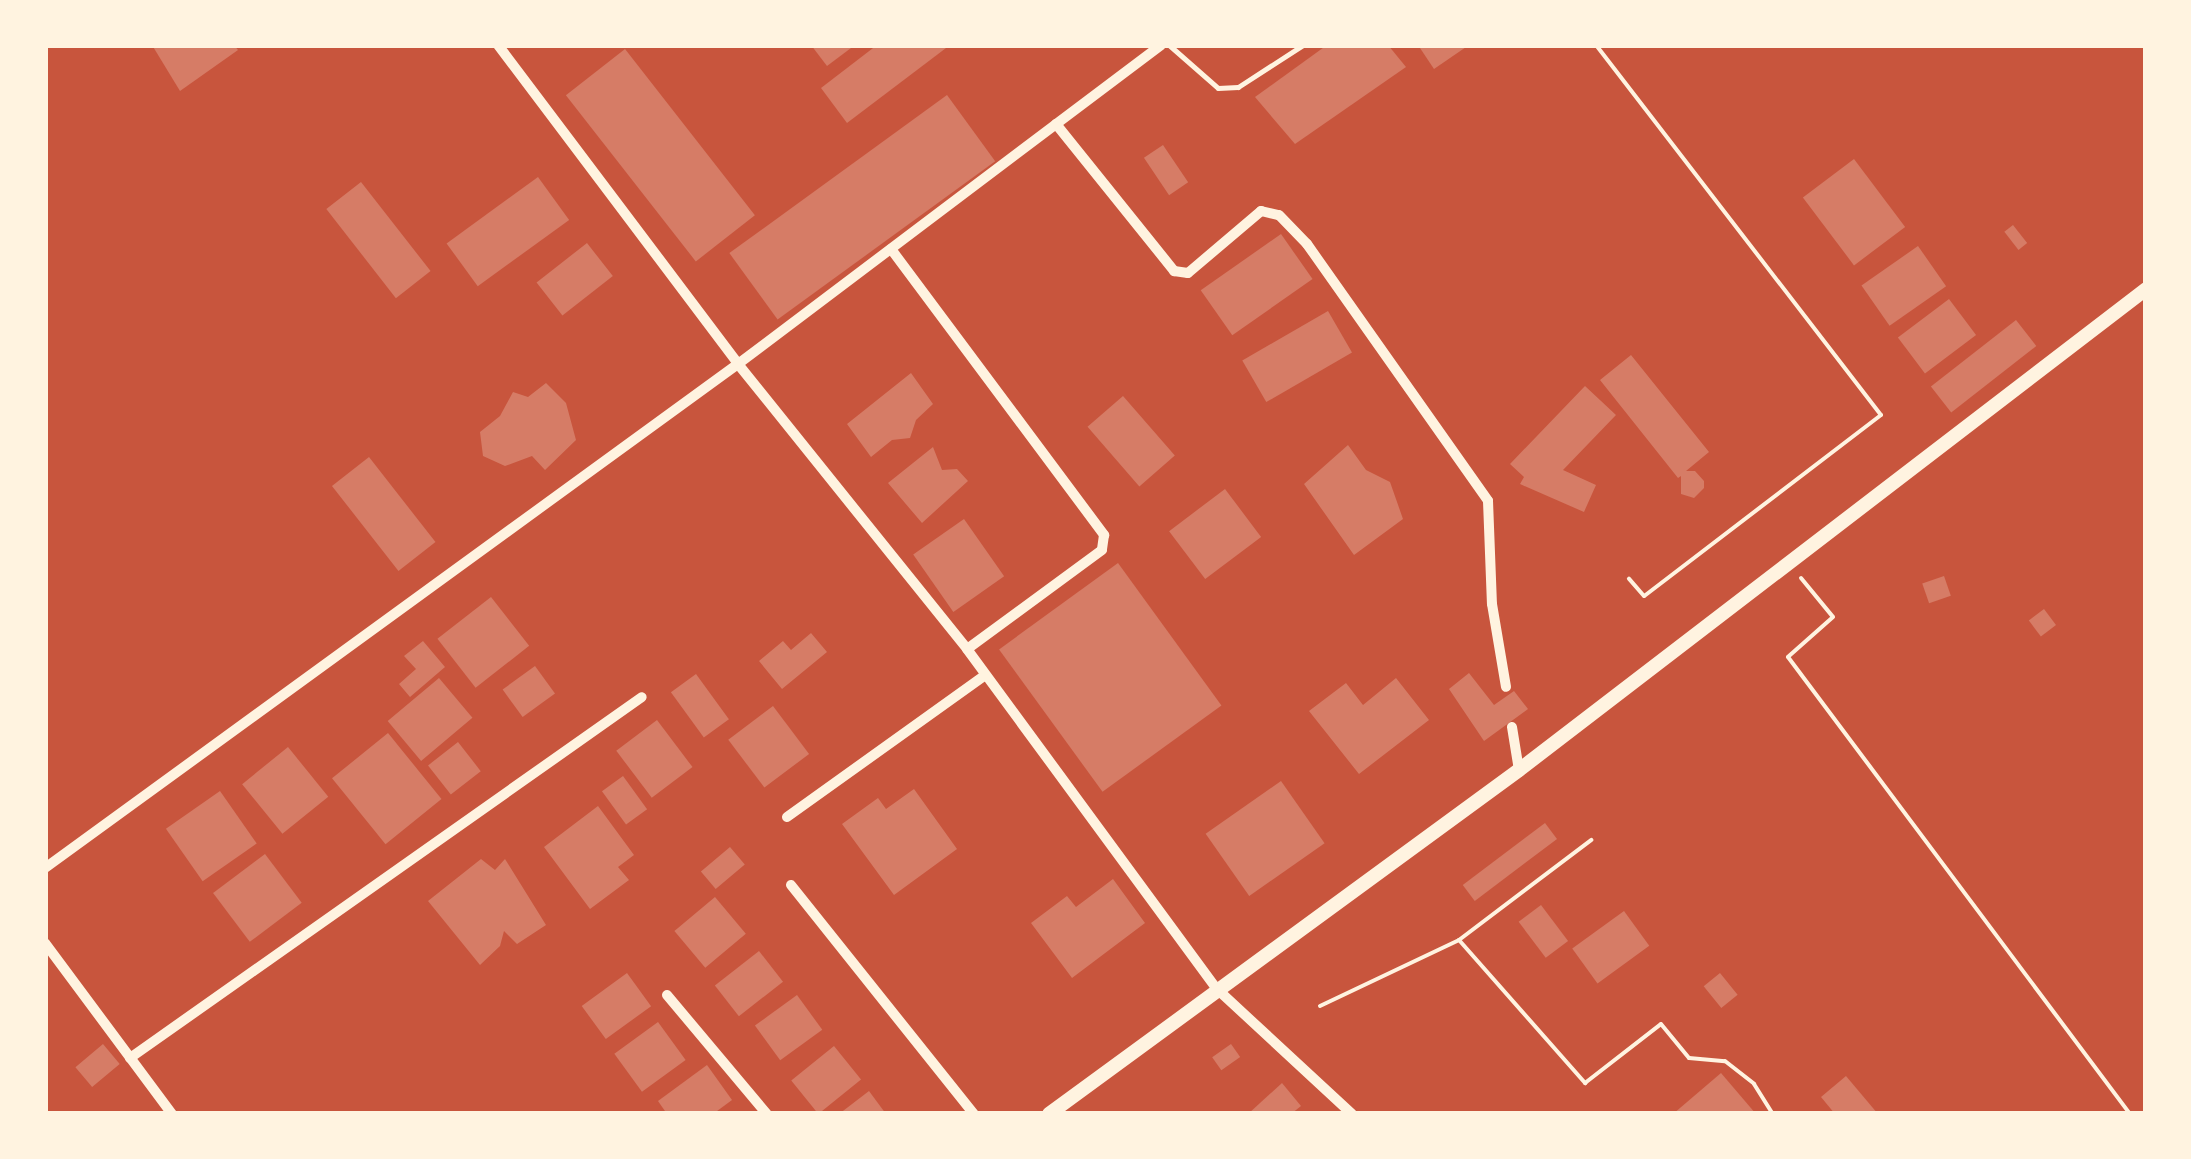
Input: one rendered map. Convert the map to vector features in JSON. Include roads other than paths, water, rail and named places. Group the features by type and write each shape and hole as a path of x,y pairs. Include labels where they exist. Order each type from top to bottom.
{"street":[{"path":"498,45 738,364 967,649 1217,989 1352,1114"},
{"path":"45,868 738,364 1165,45"},
{"path":"1056,124 1174,271 1188,273 1261,211 1279,215 1308,244 1488,501 1492,604 1506,687"},
{"path":"890,249 1104,535 1102,550 967,649"},
{"path":"1049,1114 1519,770 2146,289"},
{"path":"787,818 984,676"},
{"path":"130,1058 642,696"},
{"path":"1512,727 1519,770"},
{"path":"791,885 974,1114"},
{"path":"45,943 172,1114"},
{"path":"666,995 767,1114"}],"lane":[{"path":"1165,45 1218,88 1238,87 1304,45"}]}
